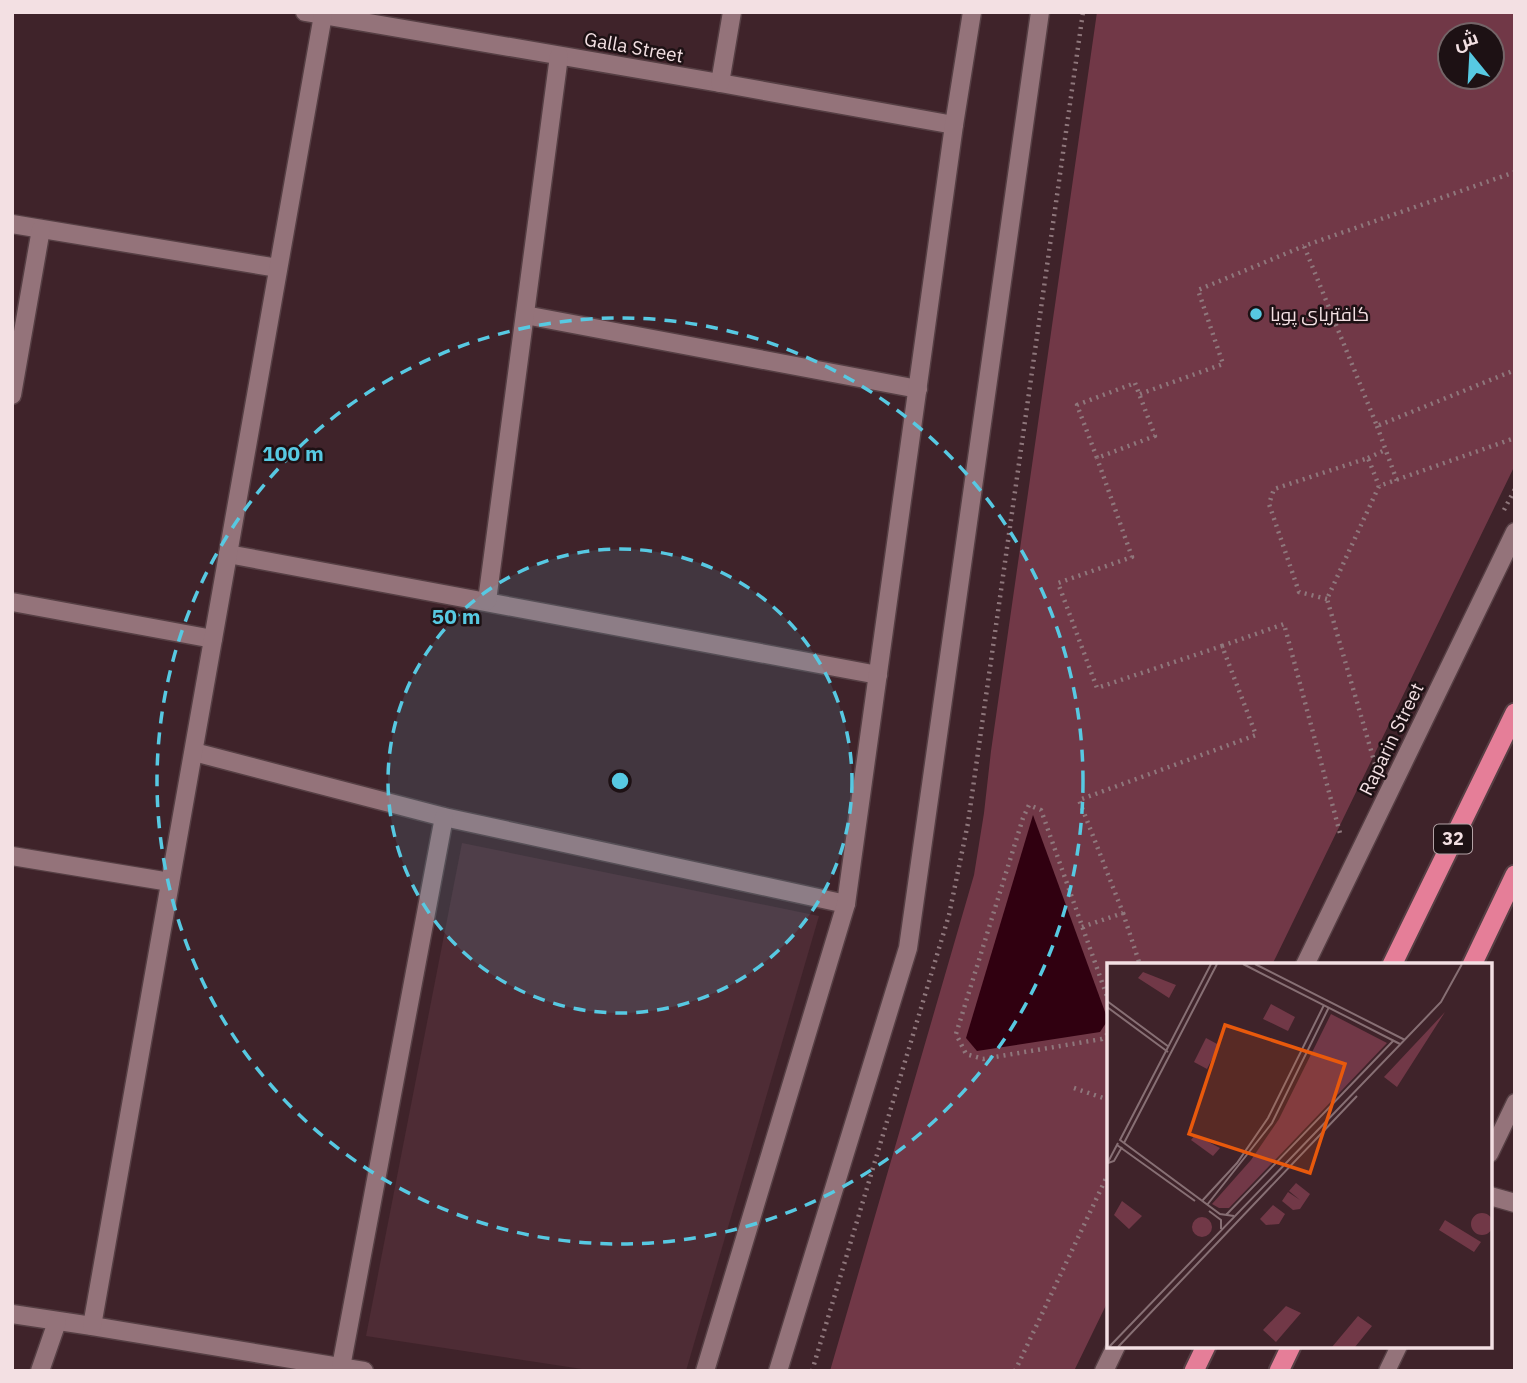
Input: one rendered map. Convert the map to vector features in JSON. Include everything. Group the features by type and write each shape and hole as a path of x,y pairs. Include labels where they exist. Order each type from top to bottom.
{"highway":[{"name":"32","path":"1393,963 1515,713"},
{"path":"1473,963 1515,875"},
{"path":"1194,1371 1205,1348"},
{"path":"1279,1371 1290,1348"}],"street":[{"path":"720,83 732,12"},
{"path":"705,1371 846,904 972,12"},
{"path":"778,1371 908,948 1040,12"},
{"path":"92,1326 278,268 314,14"},
{"name":"Galla Street","path":"314,14 954,125"},
{"path":"486,601 559,56"},
{"path":"12,224 278,268"},
{"path":"12,395 41,229"},
{"path":"525,315 918,389"},
{"name":"Raparin Street","path":"1306,963 1515,532"},
{"path":"228,554 877,675"},
{"path":"12,602 213,639"},
{"path":"194,751 444,817 846,904"},
{"path":"341,1367 444,817"},
{"path":"12,856 170,882"},
{"path":"1492,1197 1515,1203"},
{"path":"12,1314 364,1371"},
{"path":"40,1371 57,1322"},
{"path":"1104,1371 1115,1348"}],"lane":[{"path":"1492,1150 1515,1102"},
{"path":"1387,1371 1398,1348"}],"path":[{"path":"812,1371 949,915 968,823 1083,12"},
{"path":"1139,394 1223,364 1198,290 1304,246 1515,172"},
{"path":"1304,246 1397,481"},
{"path":"1377,426 1515,370"},
{"path":"1097,457 1155,436 1135,383 1077,405 1132,557 1058,583 1097,688 1284,624 1342,842"},
{"path":"1379,486 1515,438"},
{"path":"1327,599 1299,592 1269,505 1275,489 1385,450"},
{"path":"1368,458 1379,486 1327,599 1376,767"},
{"path":"1139,963 1079,800 1256,735 1222,646"},
{"path":"1107,996 1041,810 1028,805 956,1034 966,1054 984,1059 1102,1039 1107,1035"},
{"path":"1082,927 1123,913"},
{"path":"1074,1088 1107,1099"},
{"path":"1015,1371 1107,1176"}],"shaded area":[{"path":"1097,12 1515,12 1515,465 1273,963 1107,963 1107,1303 1074,1371 830,1371 974,875"},
{"path":"1033,815 1107,1022 1100,1032 977,1051 966,1038"},
{"path":"462,843 819,916 686,1371 595,1371 366,1336"}],"place":[{"name":"کافتریای پویا","path":"1256,314"}]}
